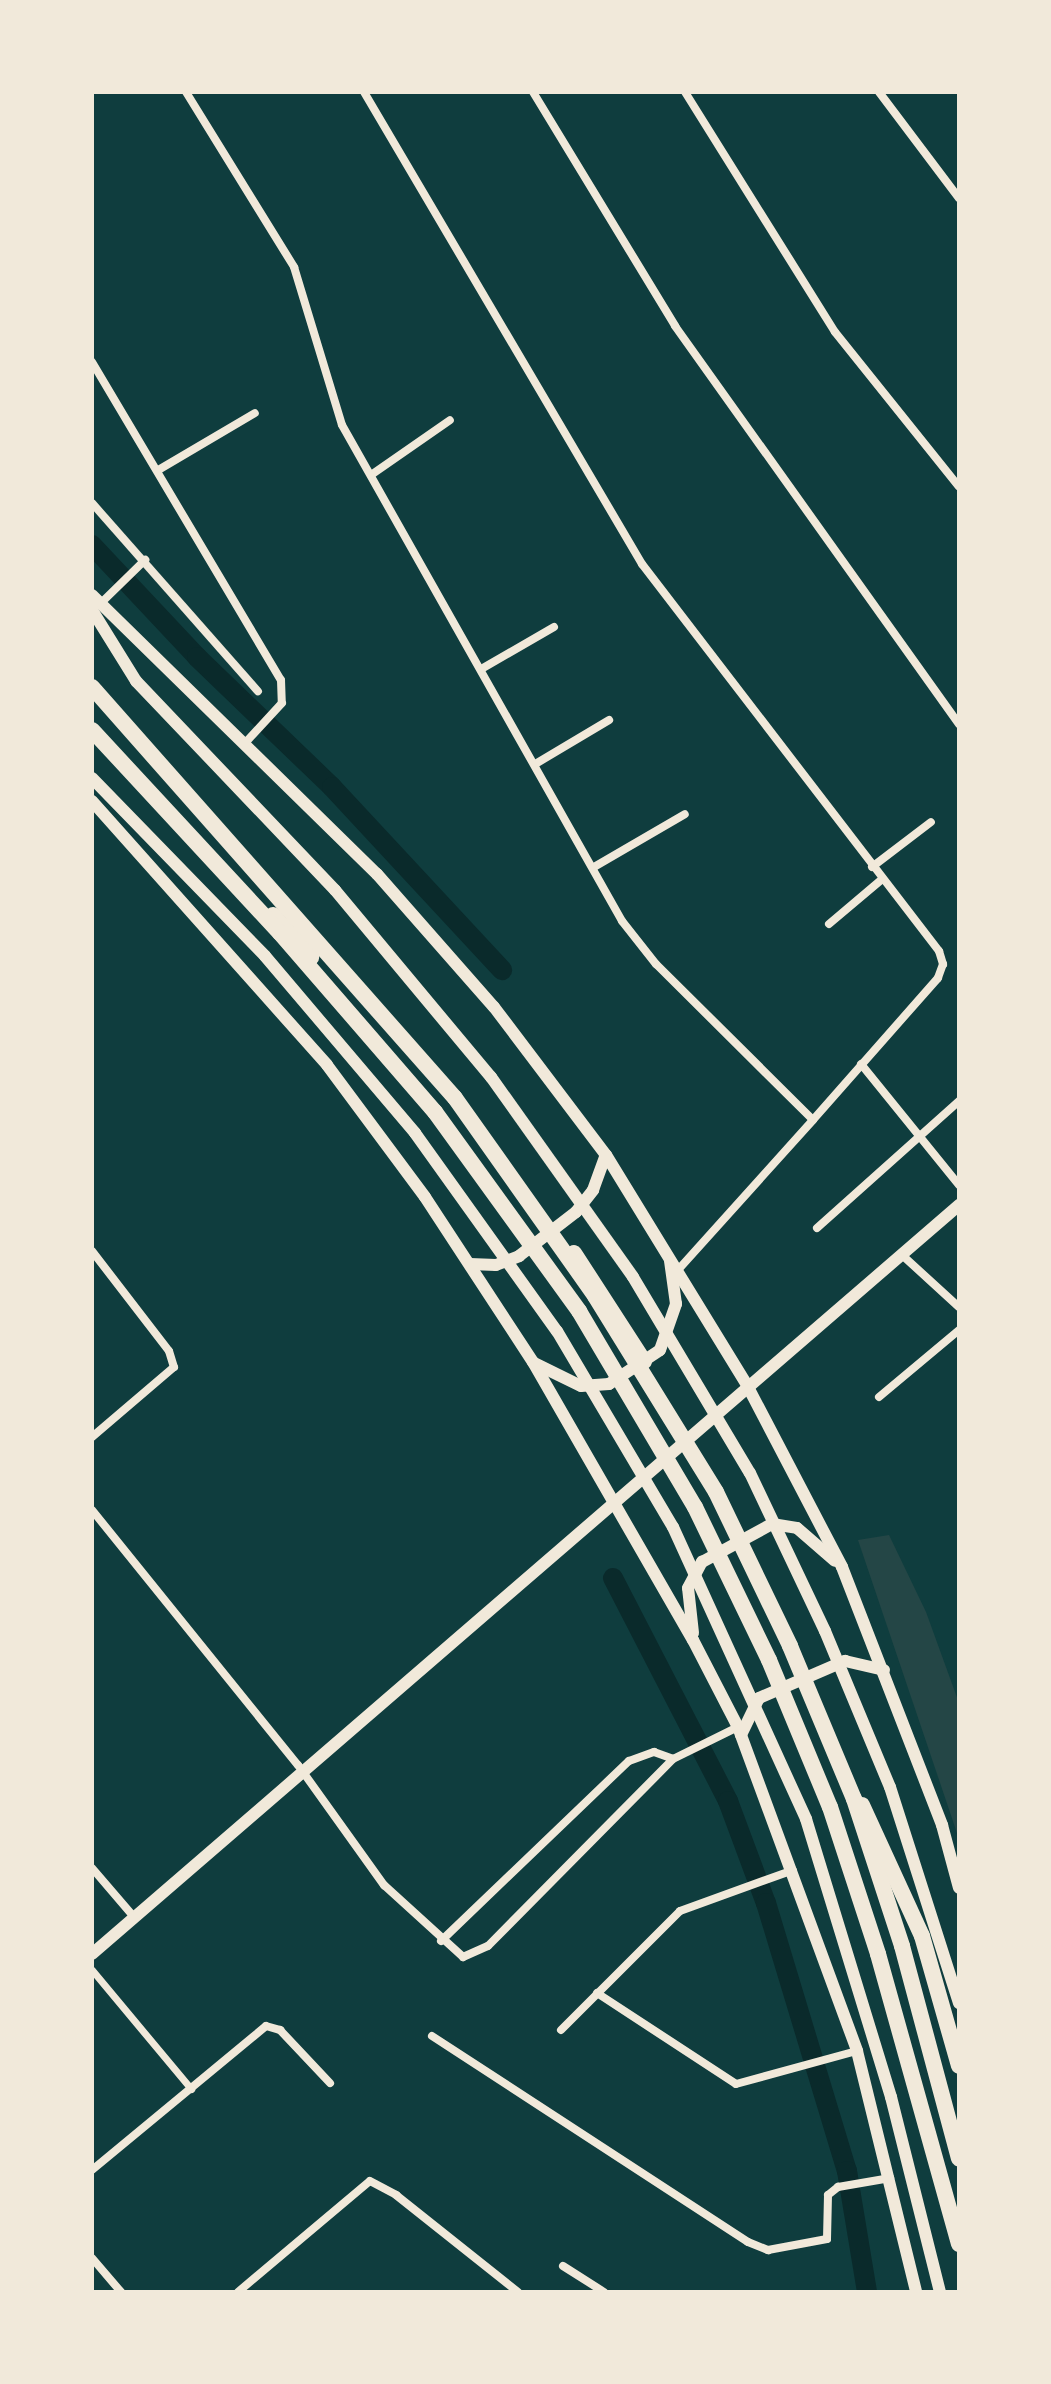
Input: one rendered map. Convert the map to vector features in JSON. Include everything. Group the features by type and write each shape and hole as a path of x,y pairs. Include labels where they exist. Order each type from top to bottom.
{"highway":[{"path":"92,680 198,803 463,1097 605,1296 725,1494 798,1645 922,1936 959,2066"},
{"path":"92,687 455,1098 595,1296 716,1492 790,1646 854,1799 902,1946 959,2158"},
{"path":"92,731 289,931 442,1110 586,1311 703,1507 777,1658 838,1808 885,1955 959,2219"},
{"path":"92,731 280,933 435,1112 579,1311 695,1507 769,1660 830,1807 878,1954 959,2244"}],"main road":[{"path":"95,603 251,738 377,874 494,1007 606,1155 748,1387 842,1567 942,1825 959,1888"},
{"path":"95,603 136,681 335,890 491,1077 633,1277 750,1473 825,1631 890,1787 941,1935 959,2003"},
{"path":"92,778 157,841 265,956 415,1133 557,1331 673,1527 743,1674 806,1819 852,1965 940,2292"},
{"path":"92,801 327,1065 470,1264 533,1362 693,1640 739,1731 793,1870 857,2051 891,2178 916,2292"},
{"path":"470,1264 496,1265 519,1256 576,1212 593,1190 606,1155"},
{"path":"92,1954 959,1205"},
{"path":"533,1362 581,1386 609,1384 660,1350 676,1304 669,1254"},
{"path":"693,1640 688,1588 702,1562 772,1524 797,1528 842,1567"},
{"path":"739,1731 759,1698 845,1661 884,1670"}],"street":[{"path":"186,92 294,267 332,400 371,475 537,763 622,921 656,964 813,1120"},
{"path":"364,92 642,564 881,880 939,951 943,964 938,978 678,1270"},
{"path":"533,92 675,326 959,724"},
{"path":"685,92 835,332 959,487"},
{"path":"879,92 959,198"},
{"path":"92,362 160,469 281,680 282,703 251,738"},
{"path":"160,469 255,413"},
{"path":"371,475 450,420"},
{"path":"92,503 258,691"},
{"path":"95,603 114,590 145,560"},
{"path":"483,668 554,627"},
{"path":"537,763 609,720"},
{"path":"594,867 685,814"},
{"path":"872,867 931,822"},
{"path":"829,924 881,880"},
{"path":"861,1064 959,1185"},
{"path":"817,1228 917,1135 959,1101"},
{"path":"92,1251 169,1351 174,1367 92,1437"},
{"path":"902,1255 959,1307"},
{"path":"879,1397 959,1330"},
{"path":"92,1510 303,1773 384,1885 441,1941 463,1957 488,1946 673,1759 739,1731"},
{"path":"441,1941 629,1761 654,1752 673,1759"},
{"path":"92,1868 134,1917"},
{"path":"561,2030 667,1920 736,1889 793,1870"},
{"path":"92,1970 191,2089"},
{"path":"597,1993 736,2084 857,2051"},
{"path":"92,2170 272,2025 330,2083"},
{"path":"432,2036 748,2242 768,2250 827,2239 831,2226 826,2203 838,2187 891,2178"},
{"path":"238,2292 370,2181 396,2195 518,2292"},
{"path":"92,2258 121,2292"},
{"path":"563,2266 604,2292"}],"shaded area":[{"path":"889,1535 926,1612 959,1703 959,1839 858,1540"}],"waterway":[{"path":"92,545 197,657 332,787 502,970"},
{"path":"613,1578 728,1801 766,1903 847,2171 867,2292"}]}
